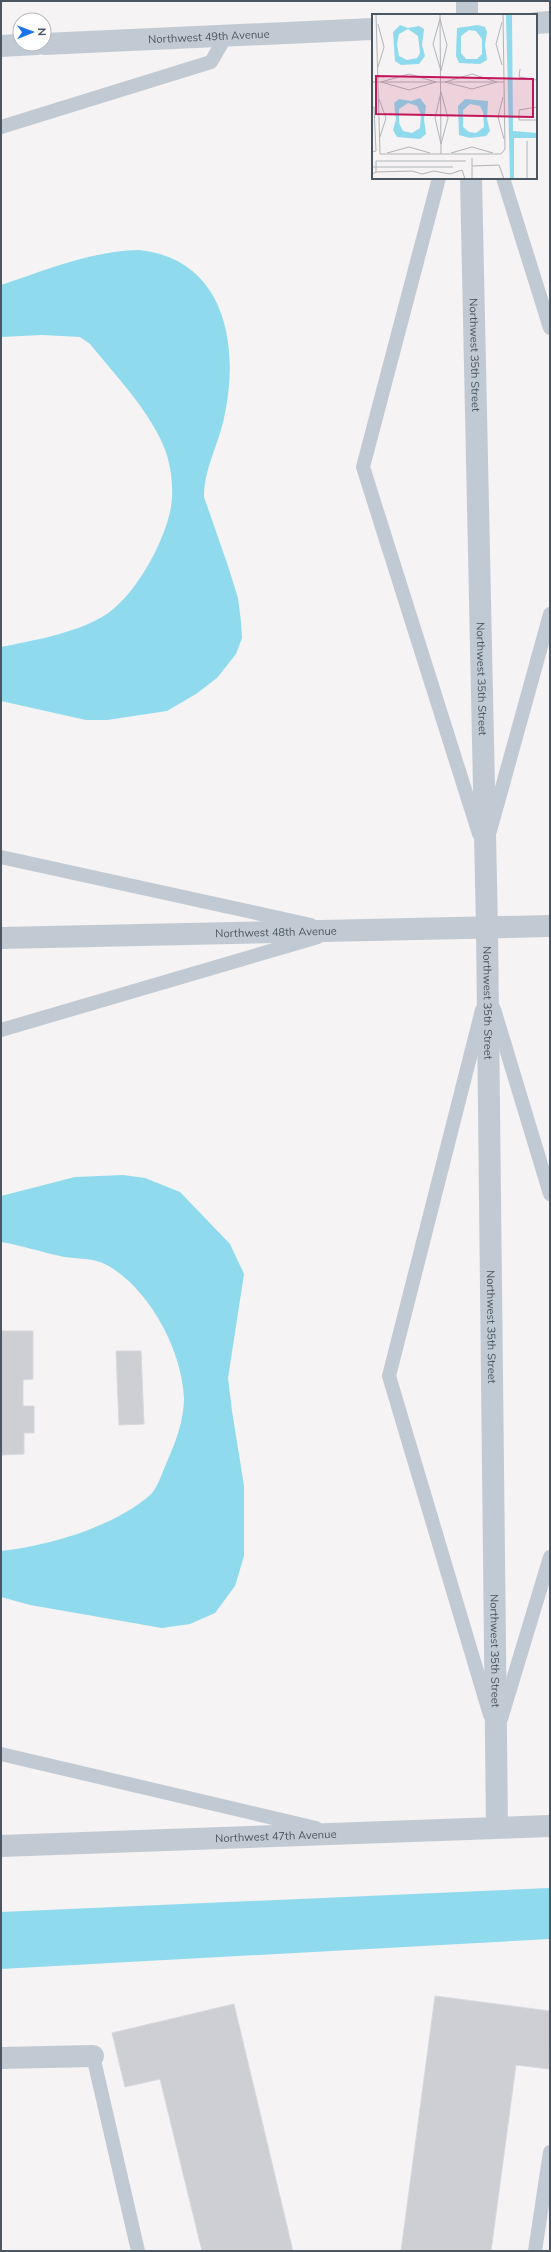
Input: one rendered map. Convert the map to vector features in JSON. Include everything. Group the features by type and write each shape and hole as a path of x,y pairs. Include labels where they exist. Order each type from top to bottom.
{"street":[{"path":"467,1 467,14"},
{"path":"537,23 550,22"},
{"name":"Northwest 49th Avenue","path":"52,44 372,30"},
{"path":"1,46 12,45"},
{"name":"Northwest 35th Street","path":"470,179 487,928 497,1827"},
{"name":"Northwest 48th Avenue","path":"1,938 550,926"},
{"name":"Northwest 47th Avenue","path":"1,1846 550,1826"},
{"path":"1,2058 93,2056"}],"lane":[{"path":"1,127 211,62 226,36"},
{"path":"439,179 363,467 485,851"},
{"path":"503,179 550,328"},
{"path":"485,851 550,614"},
{"path":"1,857 340,931"},
{"path":"1,1030 340,931"},
{"path":"487,988 550,1194"},
{"path":"487,988 389,1376 496,1737"},
{"path":"496,1737 550,1556"},
{"path":"1,1754 338,1834"},
{"path":"93,2056 138,2251"},
{"path":"535,2251 544,2229 550,2152"}],"water":[{"path":"139,250 168,257 191,270 208,288 220,311 227,336 230,363 229,391 224,418 206,477 204,497 238,598 242,638 236,654 217,678 196,694 167,711 107,720 86,720 1,701 1,647 53,636 78,628 102,617 114,609 136,584 146,568 155,552 168,521 172,500 170,468 158,433 141,406 90,344 80,337 42,335 1,337 1,285 69,262 121,251"},
{"path":"123,1175 145,1178 180,1192 230,1244 244,1274 228,1378 244,1486 244,1556 235,1586 215,1613 190,1624 162,1628 30,1605 1,1597 1,1551 59,1540 99,1526 134,1507 149,1496 154,1490 176,1440 184,1407 182,1380 171,1343 162,1325 139,1292 126,1279 105,1264 92,1260 60,1256 1,1242 1,1196 75,1177"},
{"path":"550,1888 550,1939 1,1969 1,1912"}],"building":[{"path":"1,1331 33,1331 33,1379 23,1380 23,1406 34,1406 34,1433 24,1433 24,1454 1,1455"},
{"path":"116,1351 141,1351 144,1424 119,1425"},
{"path":"435,1996 550,2011 549,2069 516,2065 491,2251 401,2251"},
{"path":"234,2004 293,2251 202,2251 160,2079 125,2087 112,2033"}]}
